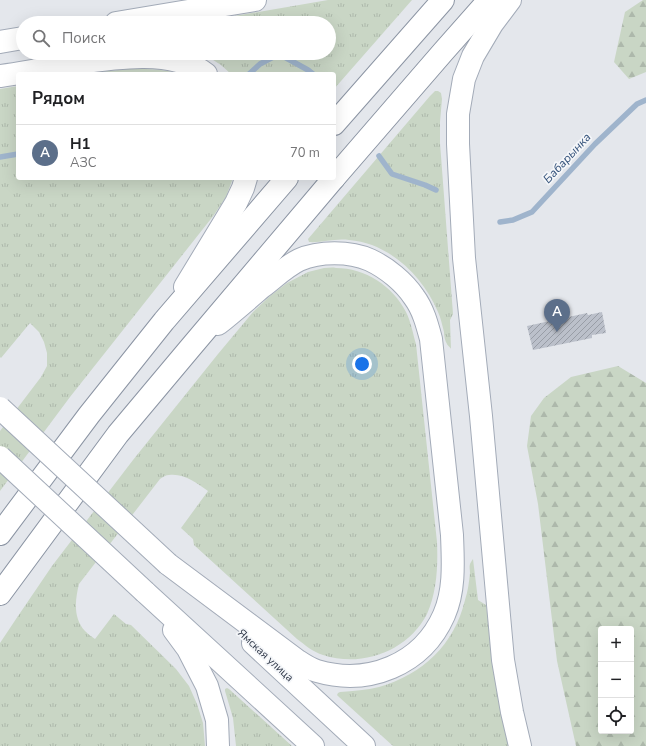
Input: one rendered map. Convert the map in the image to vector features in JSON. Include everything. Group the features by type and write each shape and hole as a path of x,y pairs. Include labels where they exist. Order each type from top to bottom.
{"main road":[{"path":"158,16 255,0"},
{"path":"336,122 442,0"},
{"path":"336,176 490,0"},
{"path":"510,0 492,24 473,56 464,80 458,114 458,144 464,258 503,660 512,712 520,746"},
{"path":"0,42 16,39"},
{"path":"25,72 100,60"},
{"path":"171,60 183,62 203,72"},
{"path":"0,76 16,73"},
{"path":"164,322 236,203 245,180"},
{"path":"0,534 89,415 164,322 285,180"},
{"path":"0,594 118,434 332,180"},
{"path":"0,408 168,564 298,661 315,670 332,675 350,676 367,675 385,670 401,664 413,656 435,631 444,615 450,597 453,567 452,535 432,338 425,316 415,298 403,283 390,272 370,260 351,255 313,255 299,260 280,272 191,347"},
{"path":"0,457 313,746"},
{"name":"Ямская улица","path":"168,564 364,746"},
{"path":"0,603 14,575"},
{"path":"145,592 188,649 207,686 216,720 218,746"}],"green space":[{"path":"328,0 412,0 336,87 336,72 229,72 213,60 336,60 336,16 235,16"},
{"path":"643,0 646,0 646,72 629,79 614,62 625,12"},
{"path":"127,69 146,69 172,72 100,72"},
{"path":"16,86 16,180 232,180 226,197 214,215 70,397 0,491 0,431 41,377 47,366 47,353 39,332 30,323 1,358 0,357 0,89"},
{"path":"435,91 441,93 442,99 440,143 453,314 450,320 451,349 444,337 440,317 432,299 414,274 403,264 378,247 364,242 334,240 309,242 308,239"},
{"path":"324,268 357,271 377,280 394,294 406,312 411,324 416,344 437,542 435,587 427,614 419,627 396,647 368,657 353,659 338,658 319,654 312,650 297,639 194,545 193,539 181,528 208,491 185,477 167,475 160,479 79,584 76,609 81,626 95,639 114,614 126,624 131,625 176,669 189,686 197,704 203,723 205,746 0,746 0,643 16,619 52,566 133,460 253,312 287,283 308,272"},
{"path":"618,366 646,383 646,746 576,746 557,661 538,504 527,446 531,416 544,398 571,377"},
{"path":"473,559 478,600 486,605 498,693 509,746 393,746 337,695 340,692 379,687 395,681 423,666 434,656 445,644 460,616 468,590 470,565"},
{"path":"227,688 292,746 236,746 233,718 225,691"}],"building":[{"path":"602,312 606,333 592,335 592,338 533,350 527,326 587,313 588,315"}],"waterway":[{"name":"Бабарынка","path":"251,72 260,64 268,60"},
{"name":"Бабарынка","path":"290,60 310,72"},
{"name":"Бабарынка","path":"500,222 513,220 532,212 595,144 637,104 646,100"},
{"name":"Бабарынка","path":"0,157 16,154"},
{"name":"Бабарынка","path":"379,156 392,174 436,190"}],"place":[{"name":"Н1","path":"557,332"}]}
